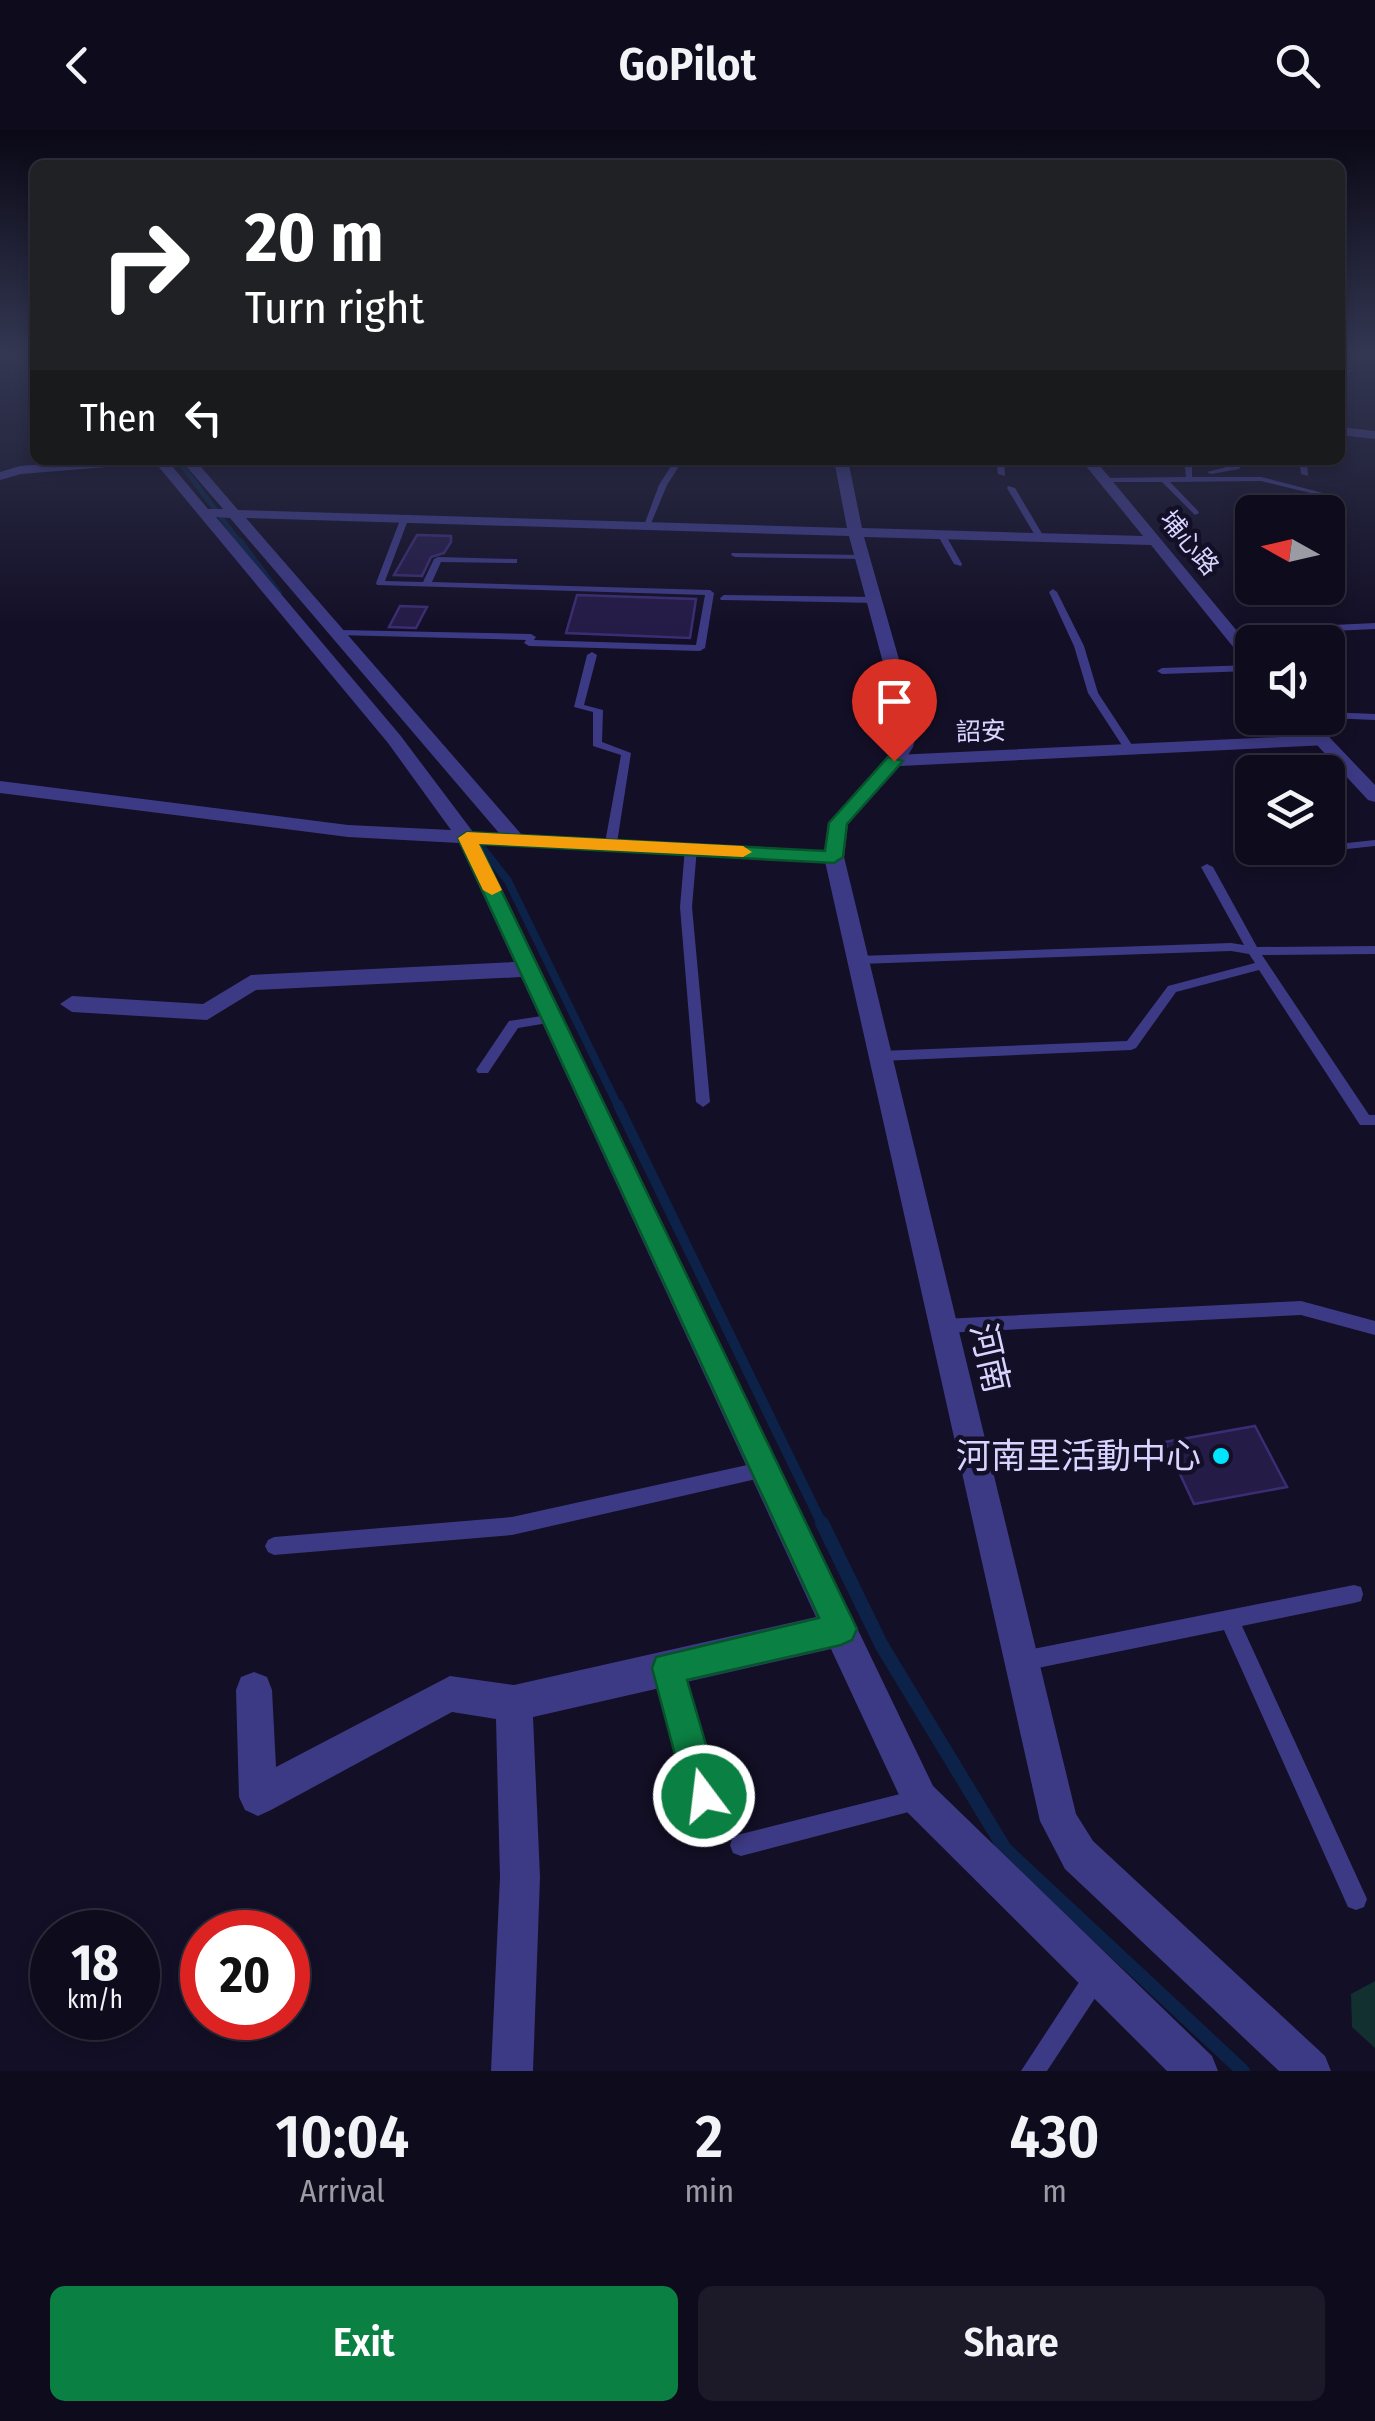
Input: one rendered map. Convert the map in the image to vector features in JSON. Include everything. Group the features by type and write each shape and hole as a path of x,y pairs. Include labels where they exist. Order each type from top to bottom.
{"street":[{"path":"0,476 20,470 82,465"},
{"path":"166,465 220,513 340,634 513,838"},
{"path":"191,465 220,513 467,838 920,1799 1197,2071"},
{"path":"0,787 348,830 834,857 838,823 894,761 904,747 909,726 855,531 843,465"},
{"name":"埔心路","path":"1092,465 1235,638"},
{"path":"220,513 1154,541"},
{"path":"1317,735 1375,796"},
{"name":"詔安","path":"894,761 1322,741"},
{"name":"河南","path":"834,857 1059,1821 1079,1855 1310,2071"},
{"path":"72,1004 208,1012 251,983 532,969"},
{"path":"254,1690 258,1797 450,1694 514,1704 841,1629"},
{"path":"512,2071 520,1877 514,1704"}],"lane":[{"path":"646,526 663,485 677,465"},
{"path":"1001,465 1002,474"},
{"path":"1188,465 1188,476"},
{"path":"1209,477 1213,470 1238,465"},
{"path":"1304,465 1305,474"},
{"path":"1104,480 1188,476 1261,479 1319,492"},
{"path":"1162,478 1194,514"},
{"path":"1011,488 1040,537"},
{"path":"340,634 530,637 529,643 700,648 710,593 380,583 404,520"},
{"path":"941,534 958,564"},
{"path":"735,555 863,557"},
{"path":"426,585 438,560 514,561"},
{"path":"1054,592 1079,646 1093,694 1131,750"},
{"path":"724,598 877,600"},
{"path":"1231,633 1375,626"},
{"path":"592,655 579,706 598,710 597,744 626,753 611,844"},
{"path":"1162,671 1235,669"},
{"path":"1345,716 1375,718"},
{"path":"1345,847 1375,843"},
{"path":"691,848 686,908 702,1102"},
{"path":"1207,867 1253,951 1365,1121 1375,1120"},
{"path":"859,960 1231,946 1253,951 1375,950"},
{"path":"882,1056 1131,1045 1172,989 1264,965"},
{"path":"483,1070 514,1024 555,1018"},
{"path":"944,1326 1302,1308 1375,1328"},
{"path":"274,1546 512,1526 766,1469"},
{"path":"1022,1661 1354,1594"},
{"path":"1229,1619 1356,1899"},
{"path":"668,1668 712,1828"},
{"path":"740,1845 920,1799"},
{"path":"1033,2071 1098,1973"}],"green space":[{"path":"1375,1981 1375,2048 1352,2027 1351,1994"}],"building":[{"path":"417,535 451,536 451,542 444,553 431,557 422,576 394,575"},
{"path":"577,595 696,599 690,638 566,633"},
{"path":"400,606 427,607 416,628 389,627"},
{"name":"河南里活動中心","path":"1255,1426 1287,1487 1194,1504 1165,1442"}],"waterway":[{"path":"182,465 241,544"},
{"path":"240,541 279,593"},
{"path":"476,840 508,881 619,1108"},
{"path":"618,1105 823,1526"},
{"path":"822,1523 882,1646 1005,1849 1243,2071"}],"slow traffic":[{"path":"492,890 467,838 743,852"}],"place":[{"name":"河南里活動中心","path":"1221,1456"}],"route":[{"path":"704,1796 668,1668 841,1629 467,838 834,857 838,823 894,761"}]}
